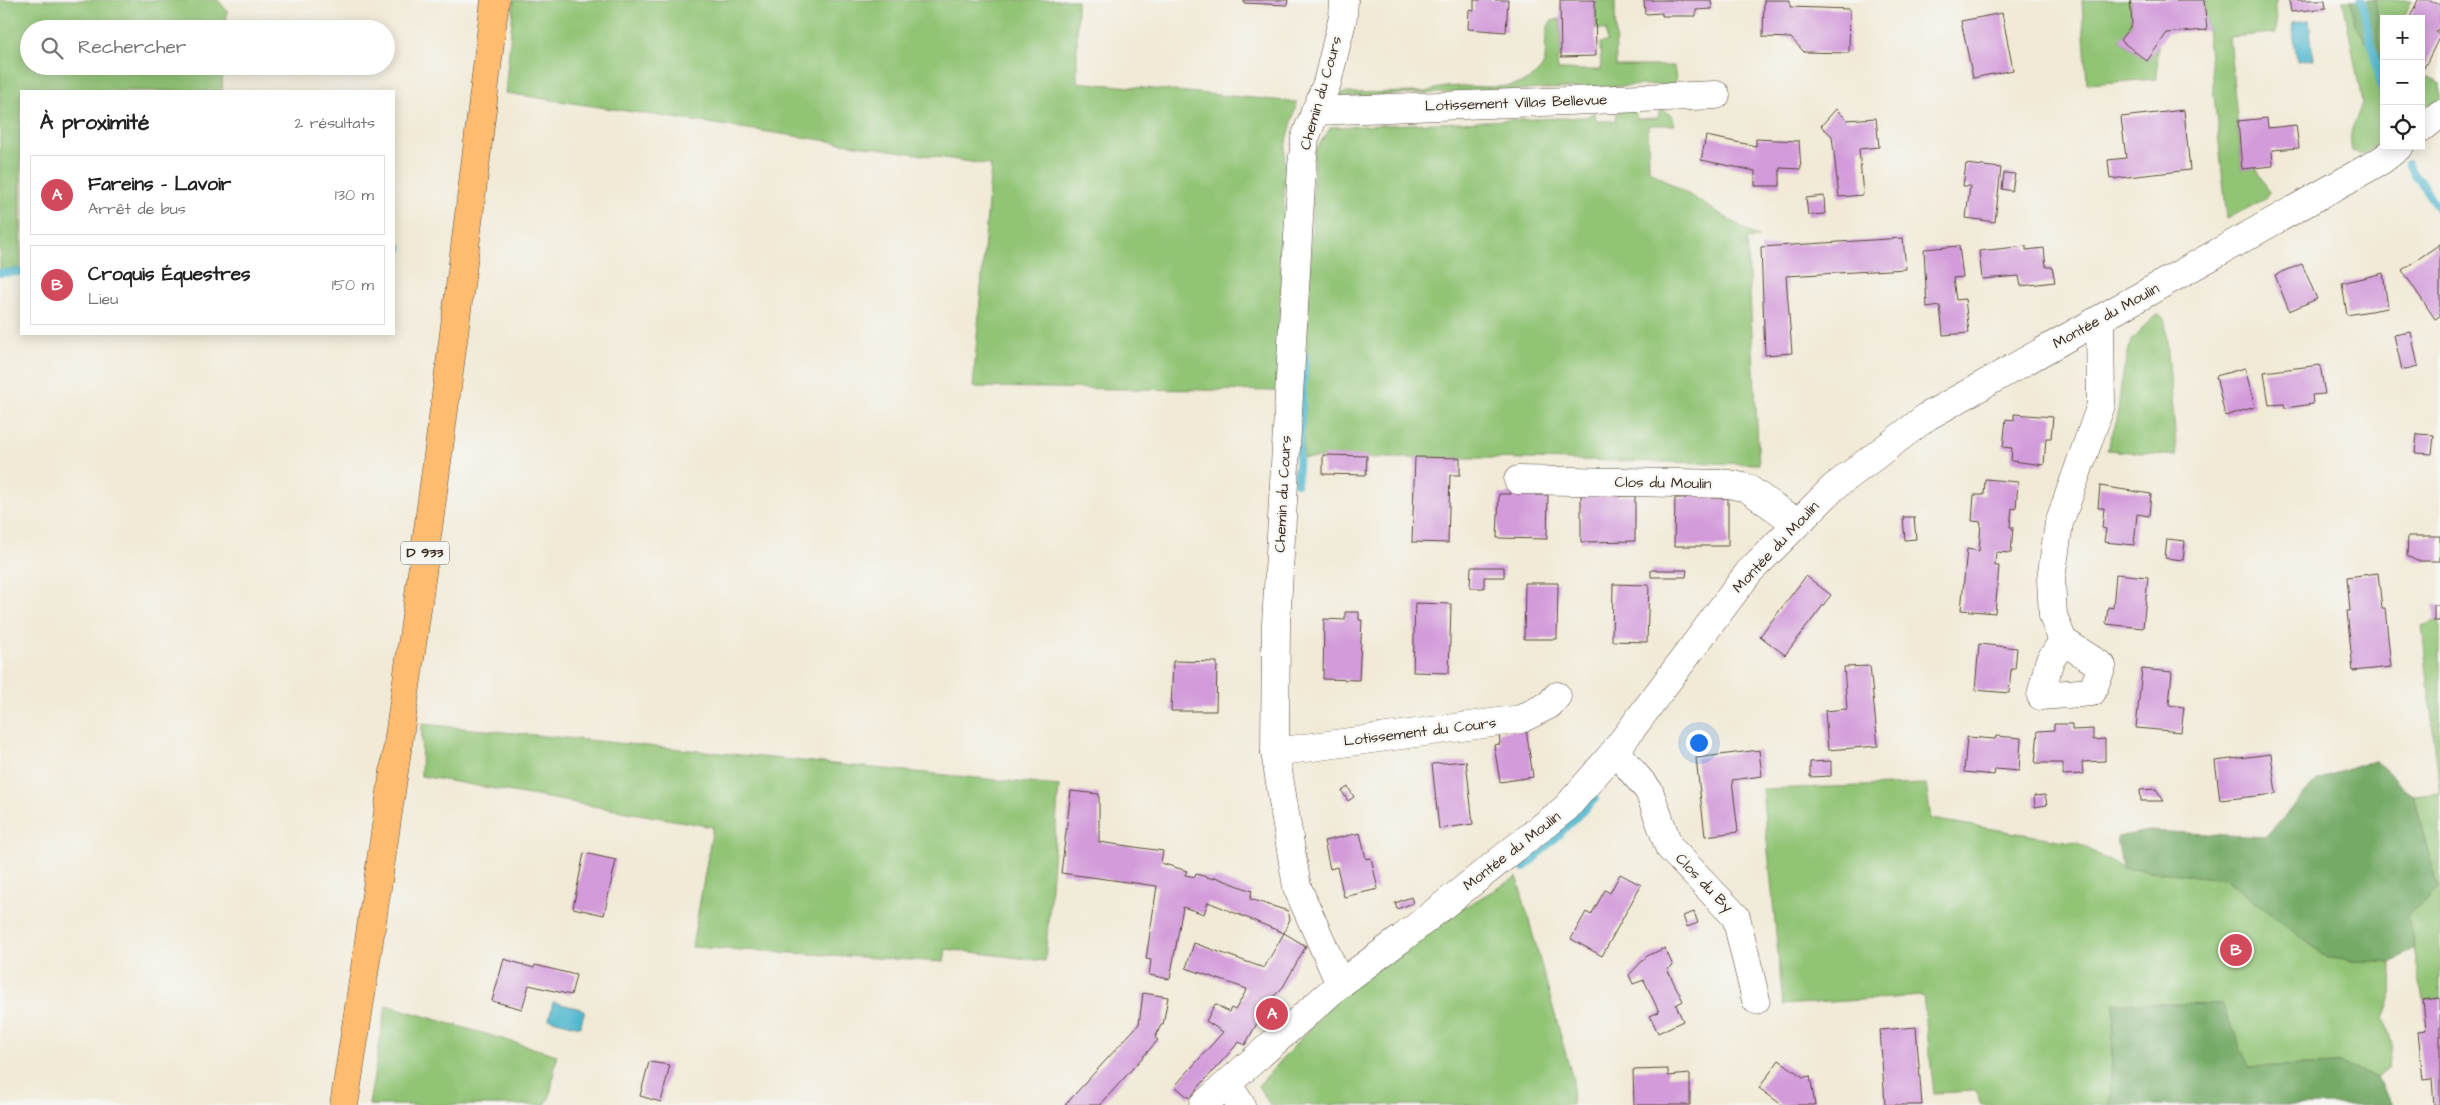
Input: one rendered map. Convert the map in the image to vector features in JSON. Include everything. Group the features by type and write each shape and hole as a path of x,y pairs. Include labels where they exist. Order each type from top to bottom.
{"main road":[{"name":"D 933","path":"344,1105 395,769 461,291 495,0"}],"street":[{"name":"Chemin du Cours","path":"1340,984 1297,887 1276,752 1276,624 1295,279 1305,138 1326,83 1343,17 1344,0"},
{"name":"Lotissement Villas Bellevue","path":"1315,111 1716,95"},
{"path":"2425,126 2440,114"},
{"name":"Montée du Moulin","path":"1203,1105 1235,1095 1285,1030 1340,984 1401,939 1566,808 1614,751 1749,572 1834,487 1928,416 2382,160 2395,150"},
{"path":"2063,641 2053,616 2051,579 2059,523 2101,405 2100,320"},
{"name":"Clos du Moulin","path":"1518,480 1729,484 1747,488 1786,515 1799,520"},
{"name":"Lotissement du Cours","path":"1276,752 1522,719 1549,705 1557,696"},
{"name":"Clos du By","path":"1614,751 1649,791 1669,847 1736,917 1756,1000"}],"green space":[{"path":"0,0 218,0 227,11 226,20 20,20 20,75 223,75 222,90 20,90 20,268 0,270"},
{"path":"514,0 1077,0 1077,82 1297,102 1285,149 1280,391 973,387 991,165 505,93"},
{"path":"1595,0 1615,0 1616,66 1674,66 1676,81 1674,84 1336,97 1336,94 1339,93 1427,92 1456,86 1502,87 1517,84 1530,79 1541,69 1545,59 1548,27 1551,21 1560,19 1561,57 1557,59 1558,70 1601,70 1600,43 1607,42 1606,30 1596,29"},
{"path":"2082,0 2130,0 2132,24 2120,40 2147,61 2158,46 2157,79 2087,84"},
{"path":"2204,0 2276,0 2276,33 2229,37 2242,169 2256,167 2269,192 2265,199 2227,219"},
{"path":"2343,0 2351,0 2355,25 2380,60 2380,144 2362,155 2352,151 2351,136 2362,102"},
{"path":"2351,0 2376,0 2380,61 2355,25"},
{"path":"2376,0 2412,0 2405,15 2380,15 2380,60"},
{"path":"2425,77 2440,83 2440,99 2425,111"},
{"path":"1660,108 1672,115 1675,125 1648,125 1649,170 1759,238 1747,239 1759,464 1483,458 1303,458 1314,152 1331,127 1586,117 1595,112 1596,121 1615,121 1617,112 1635,110 1637,119 1658,118"},
{"path":"2158,314 2165,319 2177,456 2107,450 2117,419 2122,378 2131,340"},
{"path":"2434,621 2440,621 2440,793 2422,626"},
{"path":"422,724 1059,786 1045,961 946,949 944,962 692,947 713,827 421,776"},
{"path":"2375,760 2413,796 2438,889 2408,915 2414,948 2392,963 2328,958 2225,879 2122,868 2117,837 2148,831 2265,837 2317,780"},
{"path":"1926,784 1931,819 2078,843 2122,868 2225,879 2328,958 2392,963 2391,1000 2384,1018 2392,1044 2389,1067 2377,1077 2340,1064 2249,1067 2222,1005 2114,1003 2110,1105 1981,1105 1976,1091 1934,1093 1923,996 1783,1005 1762,789"},
{"path":"2440,793 2440,998 2423,1000 2408,915 2438,889 2413,796"},
{"path":"1517,877 1573,1080 1572,1105 1270,1105 1258,1086 1342,993 1433,925"},
{"path":"2114,1003 2222,1005 2249,1067 2340,1064 2377,1077 2392,1105 2110,1105"},
{"path":"386,1005 557,1055 550,1096 545,1105 369,1105"}],"water":[{"path":"2309,20 2313,59 2297,61 2292,22"},
{"path":"553,1002 585,1010 580,1027 549,1019"}],"building":[{"path":"1244,0 1288,0 1287,5 1244,3"},
{"path":"1474,0 1508,0 1506,32 1468,29 1469,10 1474,11"},
{"path":"1560,0 1595,0 1596,56 1561,57"},
{"path":"1644,0 1711,0 1712,9 1696,10 1696,16 1662,16 1662,13 1645,14"},
{"path":"1764,0 1790,0 1790,7 1850,9 1849,53 1804,52 1791,38 1763,37"},
{"path":"2130,0 2204,0 2207,30 2167,33 2147,61 2120,40 2132,24"},
{"path":"2289,0 2325,0 2326,8 2291,12"},
{"path":"2418,0 2430,0 2440,5 2440,25 2436,33 2440,36 2425,66 2425,15 2411,15"},
{"path":"2002,13 2013,70 1973,78 1961,21"},
{"path":"1836,109 1847,120 1876,118 1879,147 1859,149 1863,195 1839,197 1832,136 1821,126"},
{"path":"2184,110 2190,170 2110,179 2108,160 2126,158 2121,117"},
{"path":"2267,118 2268,128 2296,125 2299,148 2272,150 2273,166 2242,169 2238,121"},
{"path":"1706,136 1756,146 1756,139 1799,141 1801,169 1780,168 1780,186 1755,186 1755,171 1701,160"},
{"path":"1966,164 2001,168 1995,222 1966,218 1970,186 1963,186"},
{"path":"2004,173 2015,174 2012,191 2002,189"},
{"path":"1824,196 1825,214 1808,215 1806,198"},
{"path":"1903,238 1906,269 1786,276 1792,353 1765,355 1761,247"},
{"path":"2440,244 2440,316 2435,319 2402,270"},
{"path":"1959,246 1963,277 1953,278 1956,300 1965,299 1969,333 1943,335 1940,306 1927,308 1924,249"},
{"path":"2026,246 2026,250 2044,248 2046,267 2052,267 2055,282 2021,286 2019,276 1982,279 1979,251"},
{"path":"2302,264 2317,299 2289,311 2275,275"},
{"path":"2383,273 2388,308 2347,315 2342,283"},
{"path":"2411,332 2418,366 2402,370 2394,335"},
{"path":"2320,365 2325,394 2312,395 2313,404 2285,408 2284,404 2269,405 2264,372"},
{"path":"2245,368 2255,407 2225,416 2216,376"},
{"path":"2014,414 2053,417 2051,438 2046,438 2044,465 2011,461 2012,448 2003,447 2006,419 2014,420"},
{"path":"2417,434 2434,435 2432,454 2415,453"},
{"path":"1323,455 1367,456 1366,475 1323,474"},
{"path":"1415,457 1460,458 1460,475 1450,475 1448,543 1412,542"},
{"path":"1985,479 2018,482 2016,509 2012,508 2010,527 2013,527 2011,553 1996,552 1995,566 1999,566 1995,613 1961,610 1967,549 1979,551 1981,522 1972,521 1974,495 1984,495"},
{"path":"2100,486 2151,494 2149,516 2137,514 2134,545 2104,542 2106,529 2102,528 2104,508 2098,508"},
{"path":"1512,488 1536,489 1535,495 1548,495 1547,539 1497,538 1499,494 1511,494"},
{"path":"1618,491 1618,496 1635,496 1635,541 1581,542 1581,495"},
{"path":"1687,493 1712,493 1712,498 1728,498 1728,546 1674,546 1675,498 1686,498"},
{"path":"1903,517 1914,517 1916,539 1905,540"},
{"path":"2408,536 2440,536 2440,561 2417,561 2407,556"},
{"path":"2167,539 2185,541 2183,560 2165,558"},
{"path":"1471,567 1504,567 1504,577 1484,577 1484,588 1470,588"},
{"path":"1651,570 1687,570 1686,577 1651,577"},
{"path":"2378,573 2382,608 2385,608 2391,667 2353,671 2347,611 2350,611 2347,577"},
{"path":"2116,574 2148,577 2143,628 2106,624 2108,607 2113,608"},
{"path":"1806,576 1831,595 1785,655 1760,636"},
{"path":"1525,583 1558,583 1557,639 1524,639"},
{"path":"1613,584 1649,585 1647,642 1612,641"},
{"path":"1415,603 1451,604 1449,673 1413,672"},
{"path":"2434,605 2440,605 2440,621 2434,621"},
{"path":"1345,612 1359,612 1359,620 1362,620 1359,680 1323,679 1324,619 1345,620"},
{"path":"1979,644 2017,648 2015,669 2011,669 2009,693 1975,690"},
{"path":"1173,661 1217,662 1216,711 1171,711"},
{"path":"1870,666 1878,746 1828,750 1825,711 1847,709 1844,667"},
{"path":"2142,669 2172,672 2169,705 2184,707 2181,732 2136,728"},
{"path":"2054,724 2072,724 2072,730 2093,729 2093,740 2105,739 2105,761 2082,762 2083,774 2063,775 2063,763 2035,763 2038,731 2054,730"},
{"path":"1526,728 1533,777 1500,782 1494,745 1500,744 1499,732"},
{"path":"1996,736 2021,738 2019,771 1995,769 1994,775 1964,772 1967,737 1995,739"},
{"path":"1759,750 1762,776 1732,780 1738,832 1705,836 1696,758"},
{"path":"2271,754 2276,794 2220,800 2215,761"},
{"path":"1466,761 1473,824 1439,829 1432,764"},
{"path":"1831,761 1831,776 1810,777 1810,762"},
{"path":"1348,787 1354,797 1348,801 1342,791"},
{"path":"2156,789 2164,801 2141,801 2140,790"},
{"path":"1071,791 1099,794 1099,842 1163,851 1161,863 1187,871 1185,875 1195,877 1196,874 1214,879 1215,877 1252,891 1250,899 1288,911 1290,919 1284,933 1208,902 1204,914 1183,907 1170,979 1149,975 1151,960 1146,959 1157,886 1061,873"},
{"path":"2045,795 2047,805 2035,807 2034,796"},
{"path":"1360,833 1366,859 1371,858 1378,889 1344,897 1337,867 1330,869 1324,841"},
{"path":"584,853 616,860 604,915 573,908"},
{"path":"1620,874 1641,885 1602,956 1571,939 1586,912 1591,915 1605,890 1610,893"},
{"path":"1411,897 1413,903 1397,909 1395,903"},
{"path":"1694,912 1698,923 1687,927 1683,916"},
{"path":"1284,933 1306,946 1283,987 1270,1000 1245,1045 1239,1042 1189,1098 1175,1086 1223,1032 1206,1021 1215,1004 1229,1012 1231,1008 1235,1010 1247,989 1186,968 1194,943 1264,968"},
{"path":"1665,948 1673,966 1667,969 1683,1001 1676,1005 1683,1021 1658,1033 1650,1016 1659,1012 1644,980 1633,984 1629,975 1647,956"},
{"path":"504,959 534,968 535,965 576,975 571,995 529,985 522,1009 492,1001"},
{"path":"1143,993 1168,997 1163,1025 1161,1025 1155,1038 1158,1040 1100,1105 1065,1105 1139,1024"},
{"path":"2440,998 2440,1105 2434,1105 2432,1079 2423,1080 2418,1031 2426,1030 2423,1000"},
{"path":"1916,1027 1922,1105 1885,1105 1880,1030"},
{"path":"1779,1060 1803,1077 1810,1076 1815,1105 1782,1105 1759,1088"},
{"path":"649,1062 670,1065 661,1102 640,1096"},
{"path":"1668,1069 1668,1076 1690,1074 1690,1105 1634,1105 1633,1070"}],"waterway":[{"path":"2361,0 2380,80"},
{"path":"2408,164 2440,211"},
{"path":"0,273 20,272"},
{"path":"1297,483 1305,356"},
{"path":"1524,868 1595,799"}],"place":[{"name":"Croquis Équestres","path":"2236,950"},
{"name":"Fareins - Lavoir","path":"1272,1014"}]}
